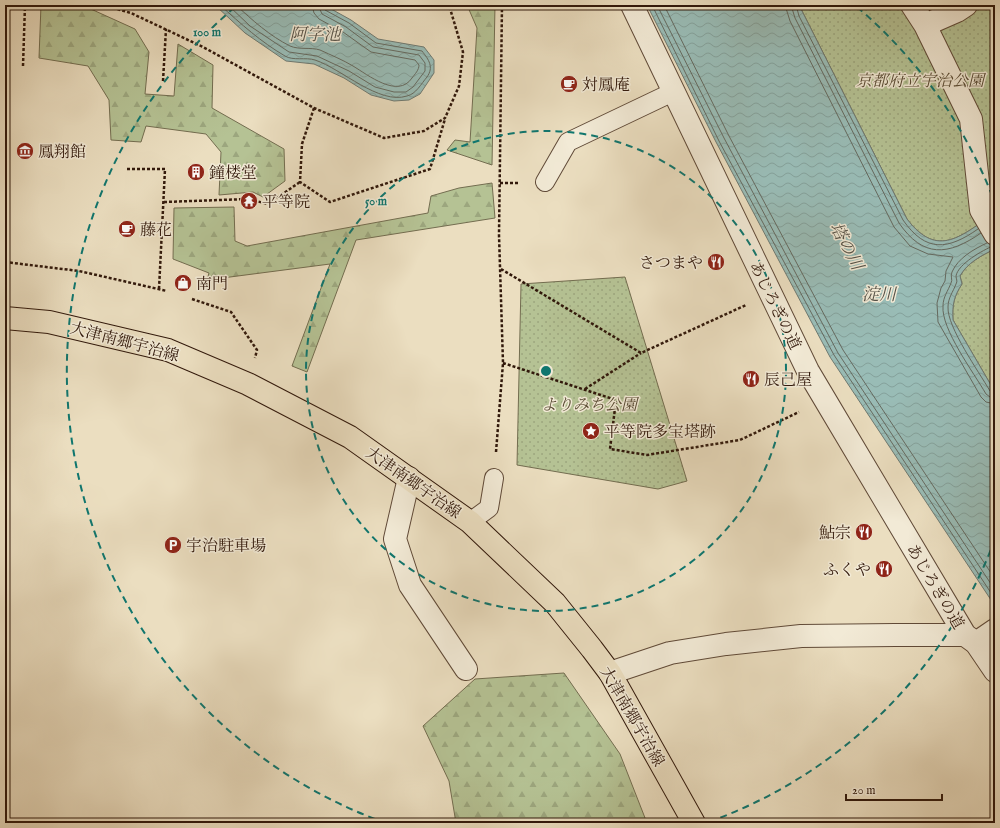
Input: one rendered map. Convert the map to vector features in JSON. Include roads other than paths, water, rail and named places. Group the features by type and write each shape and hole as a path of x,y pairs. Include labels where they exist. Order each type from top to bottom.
{"main road":[{"name":"大津南郷宇治線","path":"5,318 49,322 168,350 248,384 350,437 470,522 555,603 610,673 694,823"}],"street":[{"name":"あじろぎの道","path":"632,5 808,371 971,639 995,671"},
{"path":"912,5 926,25 971,119 981,210 995,234"},
{"path":"926,25 966,5"},
{"path":"409,478 395,539 410,585 466,669"},
{"path":"610,673 670,653 726,644 801,636 971,639 995,630"}],"lane":[{"path":"545,182 568,142 674,92"},
{"path":"470,522 489,508 494,478"}],"water":[{"name":"阿字池","path":"205,5 324,5 351,20 378,39 424,47 434,60 434,73 420,94 409,100 394,101 371,95 344,78 314,64 286,61 245,33 216,6"},
{"name":"淀川","path":"647,5 799,5 907,219 918,231 929,238 940,241 950,240 972,229 995,213 995,249 975,260 963,271 960,276 962,284 955,297 953,305 953,320 995,392 995,606 830,357 716,142"}],"place":[{"name":"対鳳庵","path":"569,84"},
{"name":"鳳翔館","path":"25,151"},
{"name":"鐘楼堂","path":"196,172"},
{"name":"平等院","path":"249,201"},
{"name":"藤花","path":"127,229"},
{"name":"さつまや","path":"716,262"},
{"name":"南門","path":"183,283"},
{"name":"辰己屋","path":"751,379"},
{"name":"平等院多宝塔跡","path":"591,431"},
{"name":"鮎宗","path":"864,532"},
{"name":"宇治駐車場","path":"173,545"},
{"name":"ふくや","path":"884,569"}],"park label":[{"name":"京都府立宇治公園","path":"920,80"},
{"name":"よりみち公園","path":"589,404"}],"water label":[{"name":"塔の川","path":"847,246"}]}
